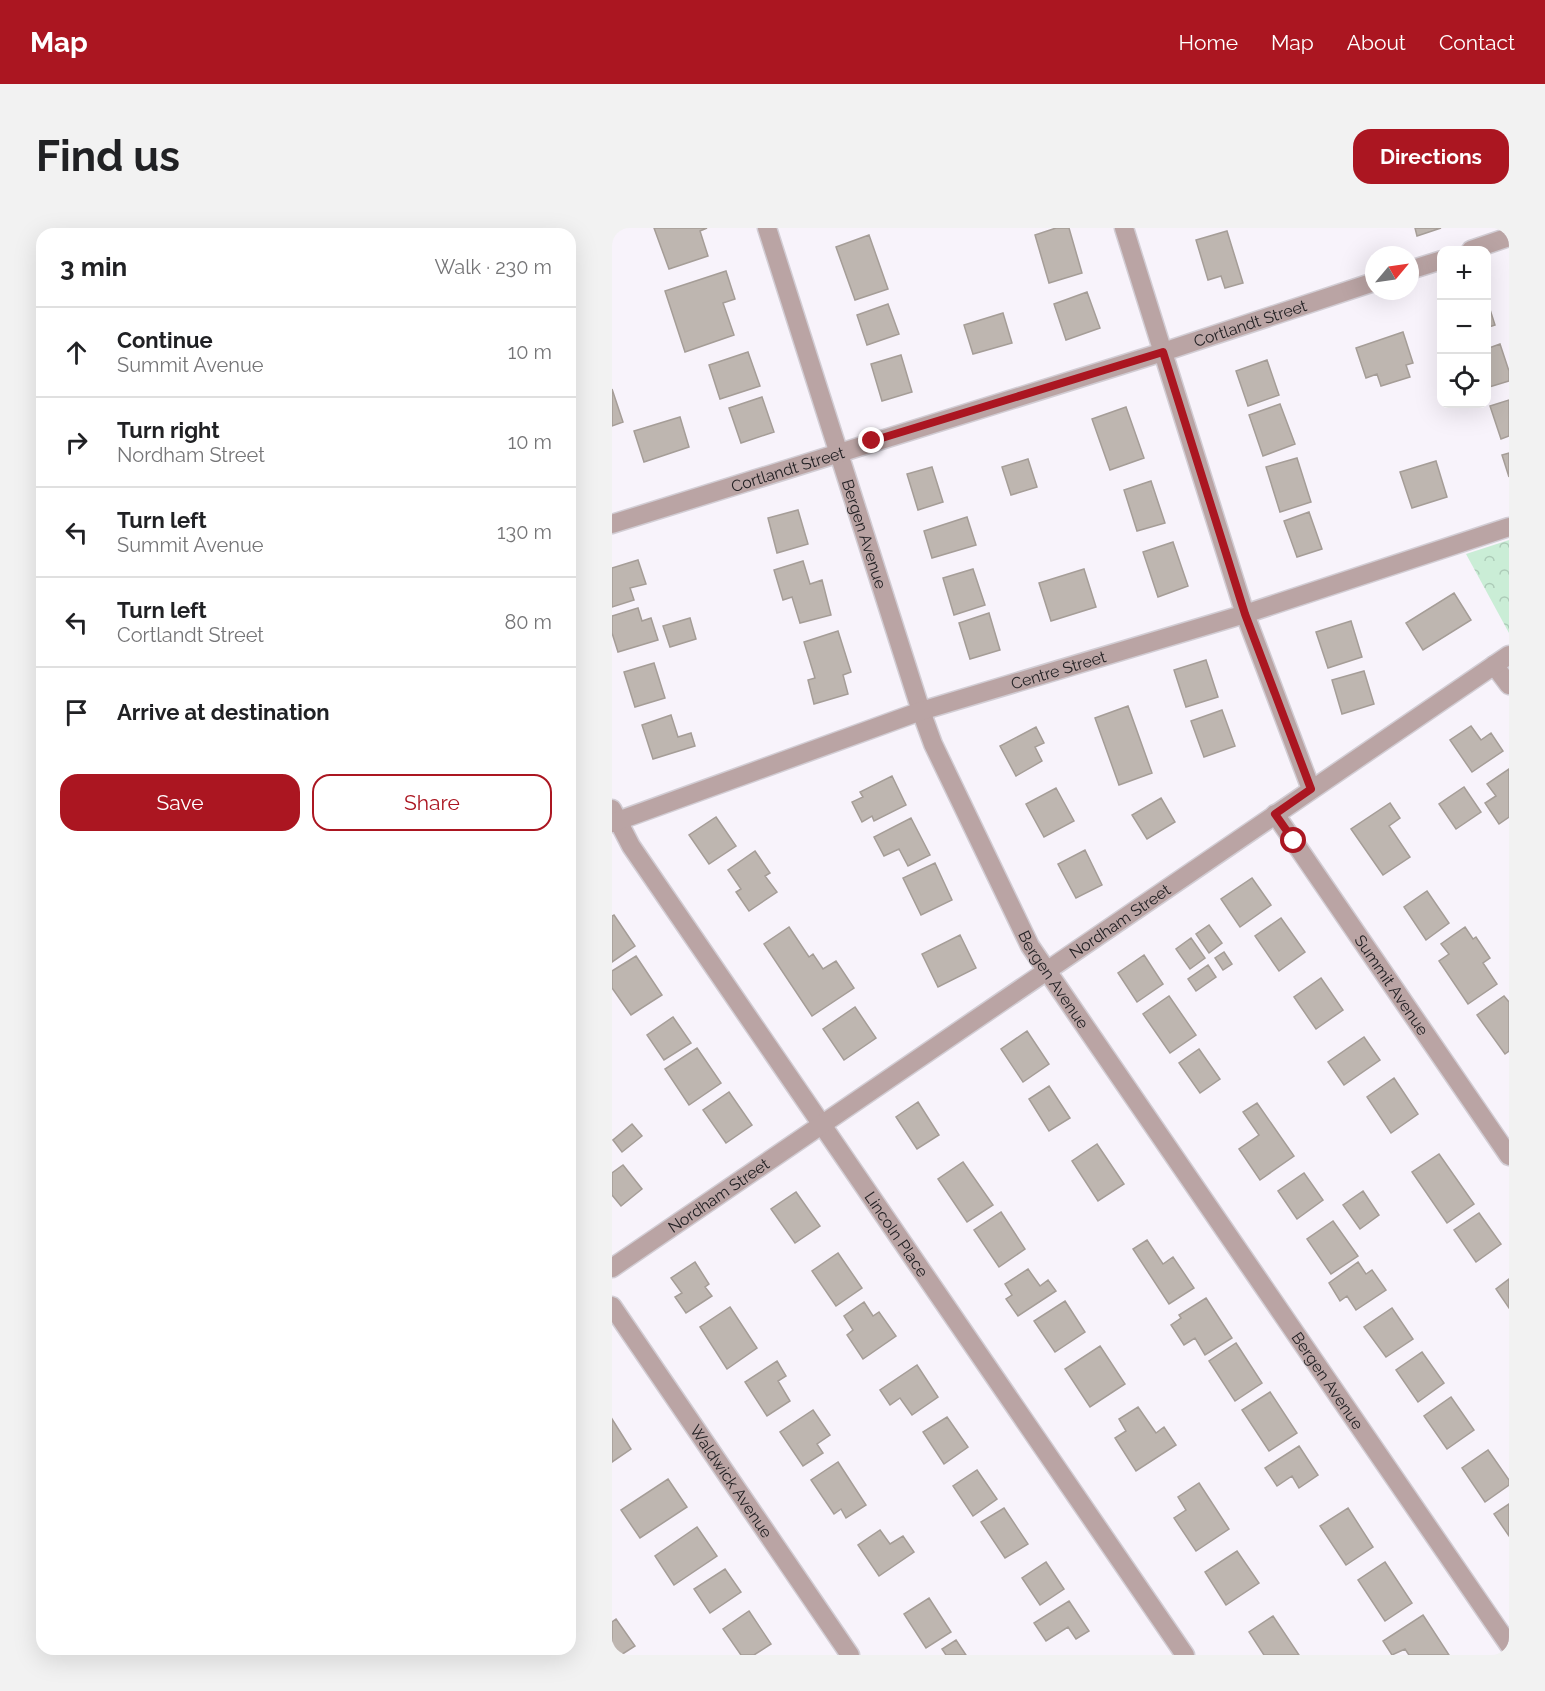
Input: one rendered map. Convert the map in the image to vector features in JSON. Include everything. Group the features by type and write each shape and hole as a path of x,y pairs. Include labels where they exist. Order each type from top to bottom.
{"street":[{"name":"Bergen Avenue","path":"767,228 837,453 933,744 1030,946 1509,1645"},
{"path":"1124,228 1245,614 1311,789"},
{"path":"1483,246 1509,237"},
{"path":"1419,267 1437,262"},
{"name":"Cortlandt Street","path":"612,524 1163,352 1365,285"},
{"name":"Centre Street","path":"614,818 921,711 1245,614 1509,527"},
{"path":"1502,660 1509,685"},
{"name":"Nordham Street","path":"612,1268 1502,660"},
{"name":"Summit Avenue","path":"1275,814 1509,1156"},
{"name":"Lincoln Place","path":"614,818 677,915 823,1124 1185,1655"},
{"name":"Waldwick Avenue","path":"612,1306 850,1655"}],"green space":[{"path":"1509,540 1509,633 1466,554"}],"building":[{"path":"654,228 707,228 700,231 708,256 669,269"},
{"path":"1056,228 1069,228 1082,273 1049,283 1035,235"},
{"path":"1415,228 1441,228 1417,236"},
{"path":"1227,231 1243,283 1225,288 1221,276 1208,280 1196,240"},
{"path":"869,235 888,289 855,300 836,247"},
{"path":"726,271 735,299 723,303 734,335 685,352 665,291"},
{"path":"1087,292 1100,328 1066,340 1054,304"},
{"path":"888,304 899,334 867,345 857,315"},
{"path":"1003,313 1012,343 973,354 964,325"},
{"path":"1491,313 1495,325 1491,326"},
{"path":"1403,332 1413,363 1406,365 1410,377 1381,386 1377,374 1366,378 1356,348"},
{"path":"1500,344 1509,371 1509,381 1491,386 1491,354 1491,347"},
{"path":"748,352 760,386 720,399 709,365"},
{"path":"901,355 912,392 882,401 871,364"},
{"path":"1267,360 1279,395 1248,406 1236,371"},
{"path":"612,389 623,422 612,426"},
{"path":"762,397 774,432 741,443 729,408"},
{"path":"1509,400 1509,436 1501,439 1491,406"},
{"path":"1280,404 1295,444 1263,456 1249,415"},
{"path":"1126,407 1144,458 1110,470 1092,419"},
{"path":"680,417 689,447 644,462 634,431"},
{"path":"1509,453 1509,477 1502,455"},
{"path":"1297,458 1311,502 1280,512 1266,467"},
{"path":"1028,459 1037,487 1011,495 1002,467"},
{"path":"1436,461 1447,497 1412,508 1400,472"},
{"path":"932,467 943,502 918,510 907,474"},
{"path":"1151,481 1165,523 1137,531 1124,490"},
{"path":"798,510 808,544 777,553 768,518"},
{"path":"1309,512 1322,549 1297,557 1284,521"},
{"path":"967,517 976,545 932,558 924,531"},
{"path":"1173,542 1188,586 1158,597 1143,552"},
{"path":"638,560 646,584 630,588 634,600 612,607 612,568"},
{"path":"803,561 810,584 822,580 831,615 800,623 792,597 783,600 774,570"},
{"path":"973,569 985,605 954,615 943,578"},
{"path":"1084,569 1096,607 1051,621 1039,583"},
{"path":"1454,593 1471,620 1423,650 1406,623"},
{"path":"638,608 642,621 651,618 658,640 618,652 612,633 612,616"},
{"path":"989,613 1000,650 970,659 959,623"},
{"path":"690,618 696,639 670,647 663,626"},
{"path":"1351,621 1362,657 1328,668 1316,632"},
{"path":"838,631 851,672 843,675 848,694 814,704 808,680 815,678 804,642"},
{"path":"1206,660 1218,697 1186,707 1174,670"},
{"path":"654,663 665,698 635,707 624,672"},
{"path":"1364,671 1374,704 1342,714 1332,680"},
{"path":"1128,706 1152,773 1119,785 1095,718"},
{"path":"1222,710 1235,746 1204,757 1191,721"},
{"path":"671,715 678,737 691,733 695,746 653,759 642,725"},
{"path":"1471,726 1481,740 1491,733 1503,751 1472,772 1450,740"},
{"path":"1036,727 1044,743 1035,747 1042,761 1016,776 1000,746"},
{"path":"1509,769 1509,817 1499,824 1485,803 1496,796 1487,784"},
{"path":"892,776 906,805 874,821 872,816 862,822 852,802 863,797 860,792"},
{"path":"1464,787 1481,812 1456,829 1439,804"},
{"path":"1056,788 1074,821 1044,837 1026,804"},
{"path":"1161,798 1175,822 1147,839 1132,815"},
{"path":"1390,803 1400,818 1389,826 1410,857 1383,875 1351,829"},
{"path":"716,817 736,846 709,864 689,835"},
{"path":"911,818 930,855 908,866 899,849 884,856 874,837"},
{"path":"1085,850 1102,885 1076,898 1058,864"},
{"path":"755,851 770,873 765,876 777,892 749,911 736,892 741,889 728,870"},
{"path":"935,863 952,900 921,915 903,878"},
{"path":"1252,878 1271,905 1240,927 1221,899"},
{"path":"1427,891 1449,923 1426,940 1404,907"},
{"path":"614,915 635,946 612,962 612,916"},
{"path":"1281,918 1305,952 1279,971 1255,936"},
{"path":"1209,925 1222,943 1209,953 1196,934"},
{"path":"789,927 809,957 813,954 823,969 836,961 854,988 812,1016 764,944"},
{"path":"1465,927 1473,939 1476,937 1490,958 1483,963 1497,984 1468,1004 1439,961 1449,954 1441,944"},
{"path":"960,935 976,968 938,987 922,954"},
{"path":"1191,938 1205,958 1190,969 1176,949"},
{"path":"1224,952 1232,964 1223,970 1215,958"},
{"path":"1144,955 1163,984 1137,1002 1118,973"},
{"path":"636,956 662,995 631,1015 612,988 612,971"},
{"path":"1208,965 1216,977 1196,991 1188,979"},
{"path":"1321,978 1343,1010 1316,1029 1294,997"},
{"path":"1169,996 1196,1035 1170,1053 1143,1014"},
{"path":"1504,996 1509,1002 1509,1051 1505,1054 1477,1015"},
{"path":"855,1007 876,1038 844,1060 823,1029"},
{"path":"673,1017 691,1043 664,1060 647,1035"},
{"path":"1027,1031 1049,1064 1023,1082 1001,1049"},
{"path":"1364,1037 1380,1060 1344,1085 1328,1062"},
{"path":"697,1048 721,1083 689,1105 665,1069"},
{"path":"1199,1049 1220,1079 1200,1093 1179,1063"},
{"path":"1394,1078 1418,1114 1391,1133 1367,1097"},
{"path":"1049,1086 1070,1118 1049,1131 1029,1099"},
{"path":"729,1092 752,1125 726,1143 703,1110"},
{"path":"918,1102 939,1135 917,1149 896,1117"},
{"path":"1257,1103 1294,1156 1260,1180 1239,1149 1259,1135 1243,1112"},
{"path":"632,1124 642,1136 622,1152 613,1140"},
{"path":"1097,1144 1124,1184 1098,1201 1072,1161"},
{"path":"1439,1154 1474,1204 1447,1223 1412,1172"},
{"path":"963,1162 993,1205 967,1222 938,1179"},
{"path":"623,1165 642,1189 621,1206 612,1195 612,1173"},
{"path":"1304,1173 1323,1200 1297,1219 1278,1191"},
{"path":"1363,1191 1379,1215 1360,1229 1343,1205"},
{"path":"796,1192 820,1226 795,1243 771,1209"},
{"path":"1001,1212 1025,1249 999,1267 974,1230"},
{"path":"1479,1213 1501,1244 1476,1262 1454,1230"},
{"path":"1333,1221 1358,1256 1331,1274 1307,1239"},
{"path":"1147,1240 1163,1264 1173,1257 1194,1288 1169,1304 1133,1249"},
{"path":"838,1253 862,1288 836,1306 812,1271"},
{"path":"695,1262 709,1284 705,1287 712,1296 686,1313 675,1297 682,1293 671,1278"},
{"path":"1358,1262 1366,1274 1372,1270 1386,1290 1356,1310 1347,1296 1340,1301 1329,1283"},
{"path":"1028,1269 1040,1286 1048,1280 1056,1291 1018,1316 1006,1299 1012,1295 1005,1284"},
{"path":"1509,1279 1509,1308 1496,1289"},
{"path":"1206,1298 1232,1338 1205,1355 1195,1338 1184,1345 1171,1325 1181,1318 1179,1315"},
{"path":"1065,1301 1085,1332 1055,1352 1034,1321"},
{"path":"864,1302 873,1316 879,1312 896,1336 863,1359 847,1335 853,1330 844,1316"},
{"path":"730,1307 757,1348 727,1369 700,1327"},
{"path":"1392,1308 1413,1339 1386,1357 1364,1327"},
{"path":"1236,1343 1262,1383 1235,1401 1209,1361"},
{"path":"1100,1346 1125,1384 1090,1407 1065,1369"},
{"path":"1422,1352 1444,1383 1418,1402 1396,1370"},
{"path":"777,1361 786,1376 778,1381 790,1401 767,1416 745,1382"},
{"path":"917,1365 938,1397 912,1415 900,1398 890,1405 880,1390"},
{"path":"1270,1392 1297,1433 1269,1451 1242,1410"},
{"path":"1451,1397 1474,1430 1447,1449 1424,1416"},
{"path":"1138,1407 1156,1433 1164,1427 1176,1445 1136,1471 1115,1438 1126,1431 1119,1419"},
{"path":"813,1410 830,1435 817,1444 823,1453 803,1466 780,1432"},
{"path":"947,1417 968,1447 944,1464 923,1432"},
{"path":"612,1419 631,1449 612,1462"},
{"path":"1299,1446 1318,1475 1299,1488 1292,1476 1277,1486 1265,1468"},
{"path":"1488,1450 1509,1480 1509,1485 1485,1502 1462,1468"},
{"path":"838,1462 866,1505 846,1518 841,1509 834,1514 811,1480"},
{"path":"977,1470 997,1499 973,1516 953,1486"},
{"path":"668,1479 687,1507 640,1538 621,1510"},
{"path":"1199,1483 1229,1529 1196,1551 1174,1518 1186,1510 1178,1497"},
{"path":"1509,1504 1509,1536 1494,1514"},
{"path":"1004,1508 1028,1544 1005,1558 981,1522"},
{"path":"1348,1508 1373,1547 1346,1565 1320,1526"},
{"path":"697,1527 717,1556 674,1585 655,1556"},
{"path":"880,1530 890,1544 903,1536 914,1552 879,1576 858,1545"},
{"path":"1237,1551 1259,1583 1226,1605 1205,1572"},
{"path":"1046,1562 1064,1589 1040,1605 1022,1578"},
{"path":"1385,1562 1412,1603 1385,1621 1358,1580"},
{"path":"725,1569 741,1592 710,1613 694,1589"},
{"path":"929,1598 951,1632 926,1648 904,1614"},
{"path":"1069,1601 1089,1631 1076,1639 1068,1627 1046,1641 1034,1623"},
{"path":"749,1611 771,1644 754,1655 741,1655 723,1629"},
{"path":"1423,1615 1449,1655 1409,1655 1405,1649 1392,1655 1383,1641"},
{"path":"1273,1616 1299,1655 1264,1655 1249,1632"},
{"path":"616,1619 635,1646 621,1655 612,1655 612,1622"},
{"path":"956,1640 966,1655 946,1655 942,1649"}],"route":[{"path":"872,441 1163,352 1245,614 1311,789 1275,814 1294,841"}]}
